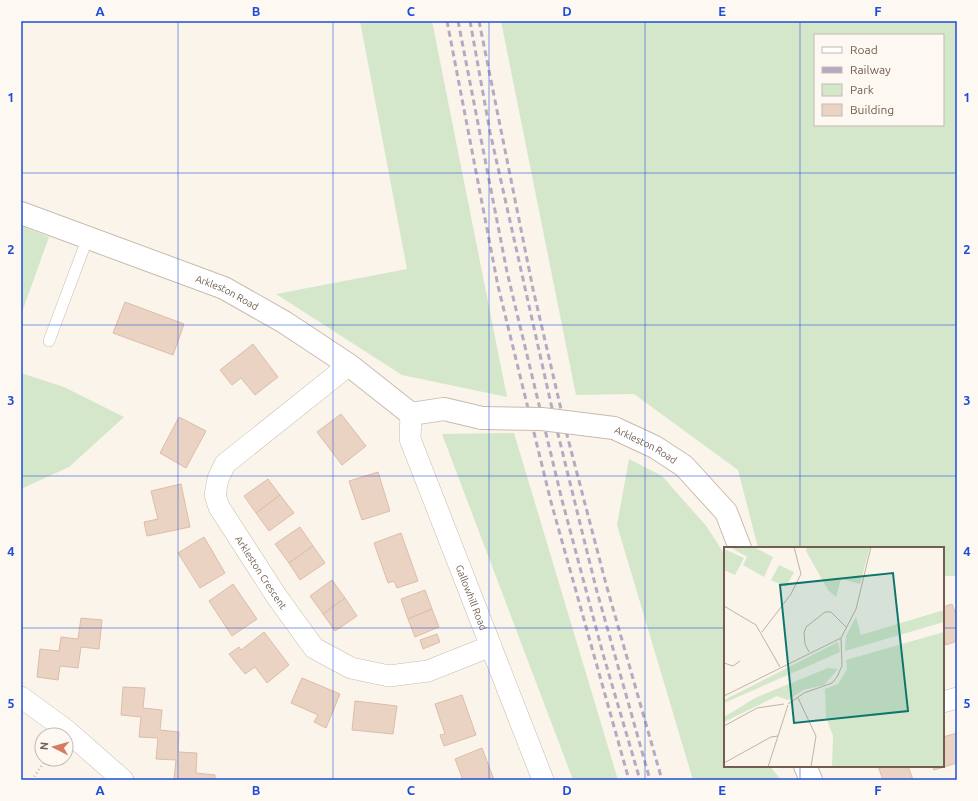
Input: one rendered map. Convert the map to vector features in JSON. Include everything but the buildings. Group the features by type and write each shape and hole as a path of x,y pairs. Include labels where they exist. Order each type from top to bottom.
{"street":[{"name":"Arkleston Road","path":"21,213 224,288 284,322 349,365 411,414 444,409 482,418 542,419 614,428 655,447 684,466 726,512 740,547"},
{"name":"Arkleston Crescent","path":"349,365 225,464 218,479 215,494 219,507 276,597 314,648 351,668 389,676 428,671 491,646"},
{"name":"Gallowhill Road","path":"411,414 410,439 543,780"},
{"path":"21,697 66,730 123,780"},
{"path":"944,702 957,698"},
{"path":"805,767 811,780"}],"lane":[{"path":"49,341 88,237"}],"path":[{"path":"32,780 41,767"}],"green space":[{"path":"360,21 432,21 507,397 402,375 276,294 407,269"},
{"path":"501,21 957,21 957,576 944,576 944,547 758,547 738,470 634,394 576,395"},
{"path":"21,226 49,237 21,315"},
{"path":"21,373 64,387 124,417 69,467 21,489"},
{"path":"514,433 618,780 573,780 442,434"},
{"path":"629,459 662,476 707,527 724,553 724,767 771,767 781,780 693,780 617,525"}],"railway":[{"path":"447,21 498,286 551,502 629,780"},
{"path":"458,21 507,272 562,500 603,654 640,780"},
{"path":"470,21 490,132 556,426 596,588 650,780"},
{"path":"479,21 533,289 567,435 606,584 662,780"}]}
